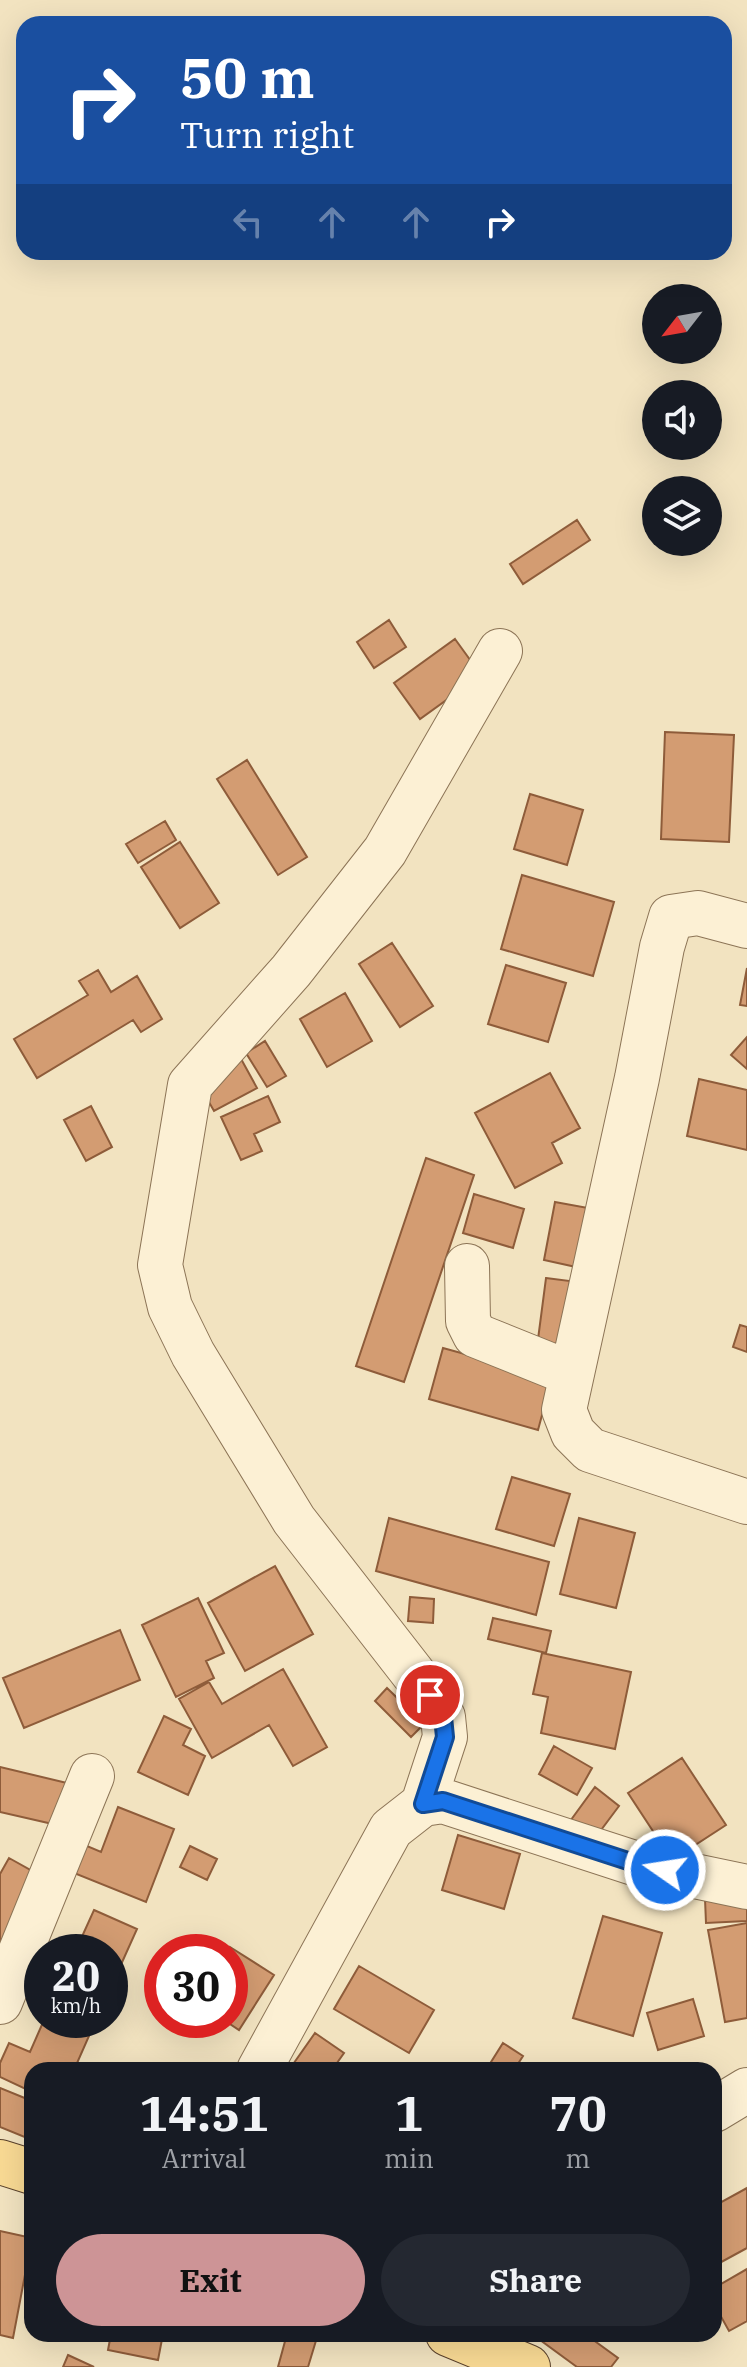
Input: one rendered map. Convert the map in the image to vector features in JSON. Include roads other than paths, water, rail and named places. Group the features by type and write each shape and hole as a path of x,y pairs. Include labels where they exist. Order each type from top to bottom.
{"main road":[{"path":"0,2162 24,2170"},
{"path":"467,2342 528,2367"}],"street":[{"path":"423,1804 445,1737 443,1717 430,1695 294,1520 193,1354 170,1307 160,1265 190,1085 291,971 385,851 500,651"},
{"path":"747,926 698,913 671,917 662,947 637,1078 564,1410 573,1433 590,1450 747,1502"},
{"path":"467,1266 468,1321 475,1335 572,1374"},
{"path":"0,2002 92,1776"},
{"path":"263,2062 391,1829 423,1804 443,1801 637,1864 747,1887"},
{"path":"722,2105 747,2090"}]}
